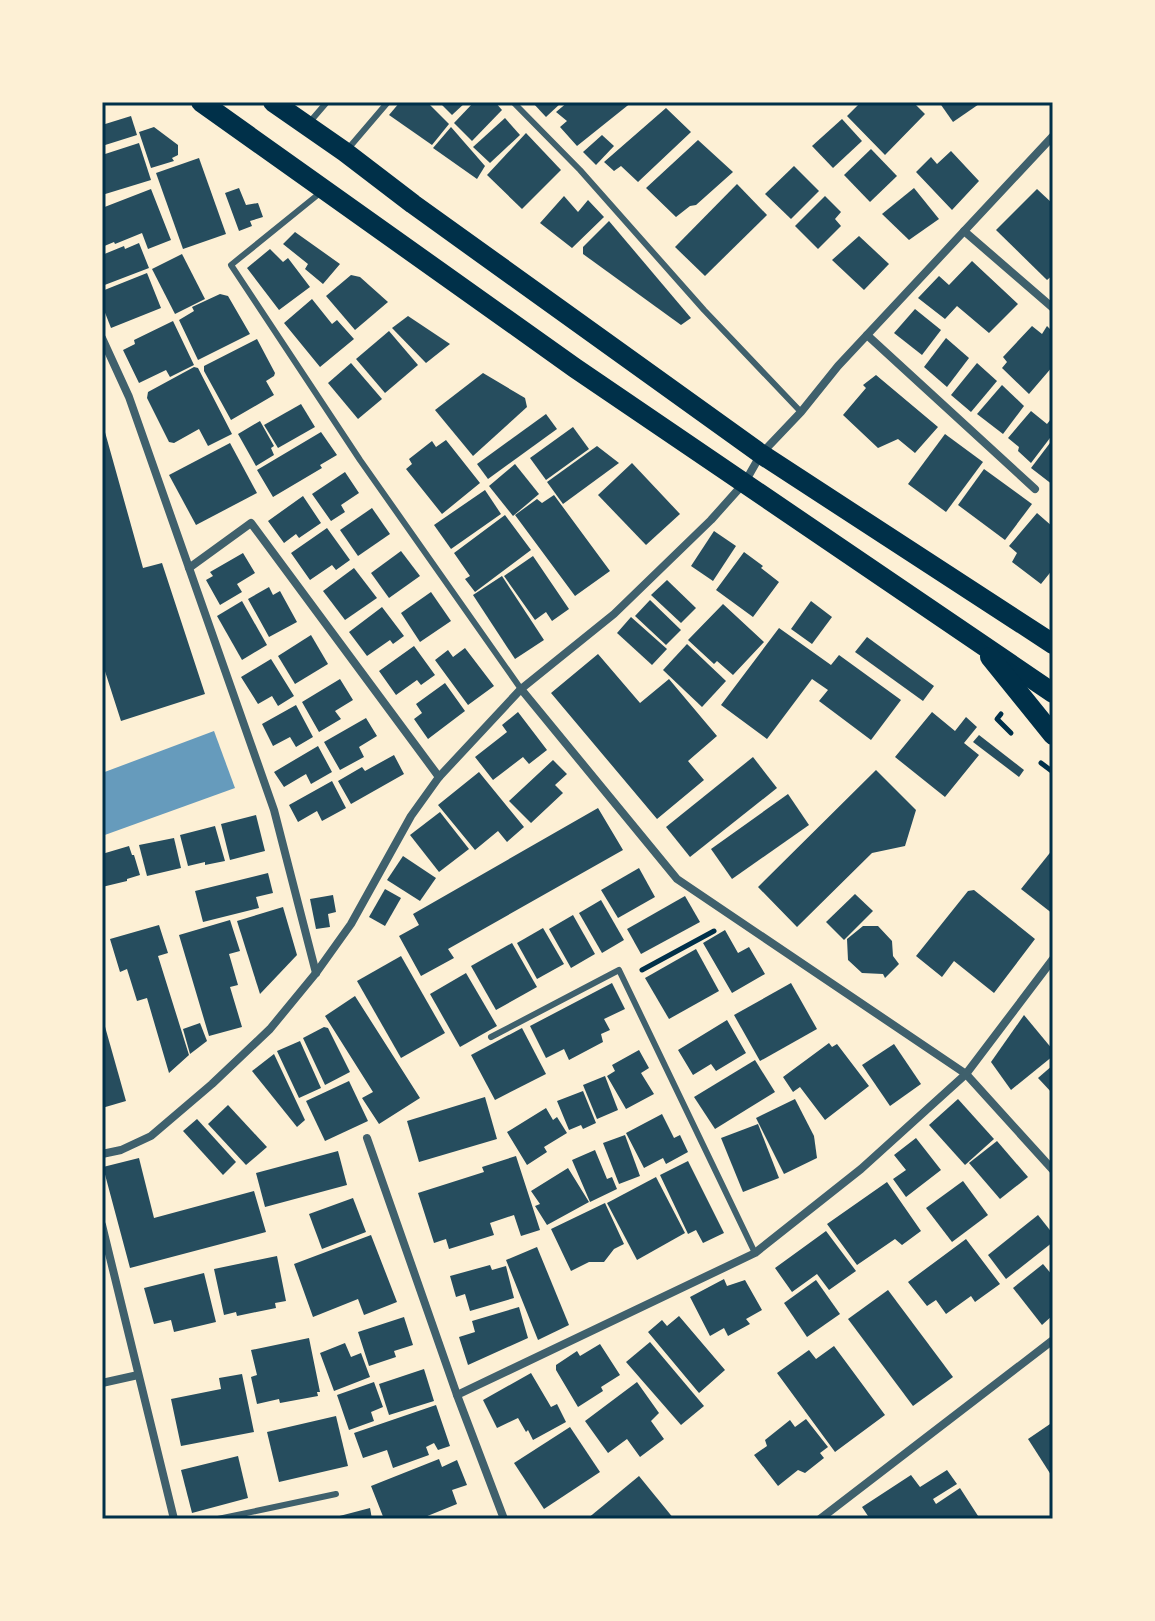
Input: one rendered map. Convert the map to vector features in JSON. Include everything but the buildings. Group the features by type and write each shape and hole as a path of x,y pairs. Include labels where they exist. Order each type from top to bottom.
{"main road":[{"path":"201,102 575,368 1053,693"},
{"path":"273,102 761,454 1053,644"},
{"path":"976,640 1053,735"}],"street":[{"path":"102,1154 121,1150 151,1136 270,1029 351,924 411,816 439,777 521,689 614,614 711,520 745,482 761,454 801,412 838,366 1053,136"},
{"path":"964,231 1053,308"},
{"path":"867,335 1035,489"},
{"path":"102,338 129,397 274,810 316,973"},
{"path":"189,568 251,523 439,777"},
{"path":"521,689 677,879 966,1074 1053,1170"},
{"path":"457,1395 755,1253 861,1169 966,1074 1053,959"},
{"path":"367,1138 504,1519"},
{"path":"102,1225 174,1519"},
{"path":"820,1519 1053,1340"},
{"path":"102,1383 138,1375"}],"lane":[{"path":"306,126 327,102"},
{"path":"345,152 388,102"},
{"path":"513,102 580,170 704,310 801,412"},
{"path":"324,190 231,265 360,460 521,689"},
{"path":"491,1037 619,970 755,1253"},
{"path":"218,1519 336,1494"}],"path":[{"path":"1040,762 1053,772"},
{"path":"623,980 736,919"}],"water":[{"path":"214,731 235,788 102,836 102,773"}]}
